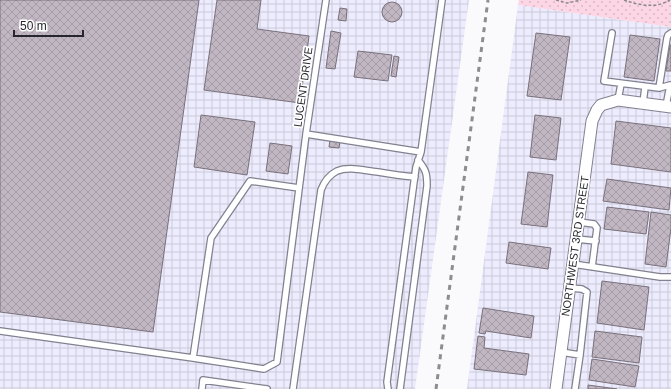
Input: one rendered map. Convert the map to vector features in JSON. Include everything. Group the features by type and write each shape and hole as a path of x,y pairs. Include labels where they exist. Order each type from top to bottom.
{"street":[{"path":"618,100 669,106"},
{"name":"NORTHWEST 3RD STREET","path":"556,389 592,121 601,105 618,100"}],"lane":[{"name":"LUCENT DRIVE","path":"326,0 306,134 421,152"},
{"path":"384,389 387,382 415,177 421,152 442,0"},
{"path":"612,33 604,81 659,88 670,85 669,106"},
{"path":"659,88 667,38 671,33"},
{"path":"618,100 621,84"},
{"path":"643,103 645,87"},
{"path":"0,331 264,369 278,362 306,134"},
{"path":"400,389 428,176 418,160"},
{"path":"293,389 321,190 324,183 335,172 344,169 415,177"},
{"path":"193,358 211,238 250,181 300,188"},
{"path":"579,222 594,224 597,228 592,266"},
{"path":"576,239 596,241"},
{"path":"573,264 660,277 671,277"},
{"path":"570,288 582,289 587,292 575,389"},
{"path":"561,352 580,355"},
{"path":"202,389 203,380 267,389"},
{"path":"387,382 388,389"}],"path":[{"path":"556,0 567,3 581,0"},
{"path":"624,0 647,6 661,4 670,0"}],"shaded area":[{"path":"0,0 469,0 415,389 0,389"},
{"path":"519,0 671,0 671,27 518,5"},
{"path":"518,5 671,27 671,389 467,389"}],"building":[{"path":"0,0 199,0 153,332 0,312"},
{"path":"217,0 261,0 257,29 309,36 300,103 204,90"},
{"path":"392,2 399,5 402,12 399,19 392,22 385,19 382,12 385,5"},
{"path":"340,8 347,9 346,21 338,20"},
{"path":"331,31 341,33 335,69 326,68"},
{"path":"536,33 570,37 561,100 527,96"},
{"path":"630,35 660,39 654,81 624,77"},
{"path":"670,45 671,71 666,71"},
{"path":"358,51 392,55 388,81 354,77"},
{"path":"394,56 399,57 396,77 391,76"},
{"path":"201,115 255,122 247,175 194,167"},
{"path":"535,115 561,118 556,160 530,157"},
{"path":"616,121 671,128 671,172 611,164"},
{"path":"330,140 340,141 339,148 329,147"},
{"path":"270,143 292,146 288,174 266,171"},
{"path":"528,172 553,175 547,227 521,224"},
{"path":"607,179 671,188 669,210 603,201"},
{"path":"607,207 649,212 646,234 604,229"},
{"path":"651,212 671,215 671,228 666,267 645,264"},
{"path":"509,242 551,248 548,269 506,263"},
{"path":"602,281 649,287 644,330 597,323"},
{"path":"483,308 534,316 531,338 486,331 485,334 479,333"},
{"path":"595,331 642,337 639,363 592,357"},
{"path":"478,336 485,337 484,348 529,354 526,375 474,369"},
{"path":"592,359 639,366 635,387 589,380"},
{"path":"588,385 617,389 588,389"}],"railway":[{"path":"436,389 488,0"}]}
